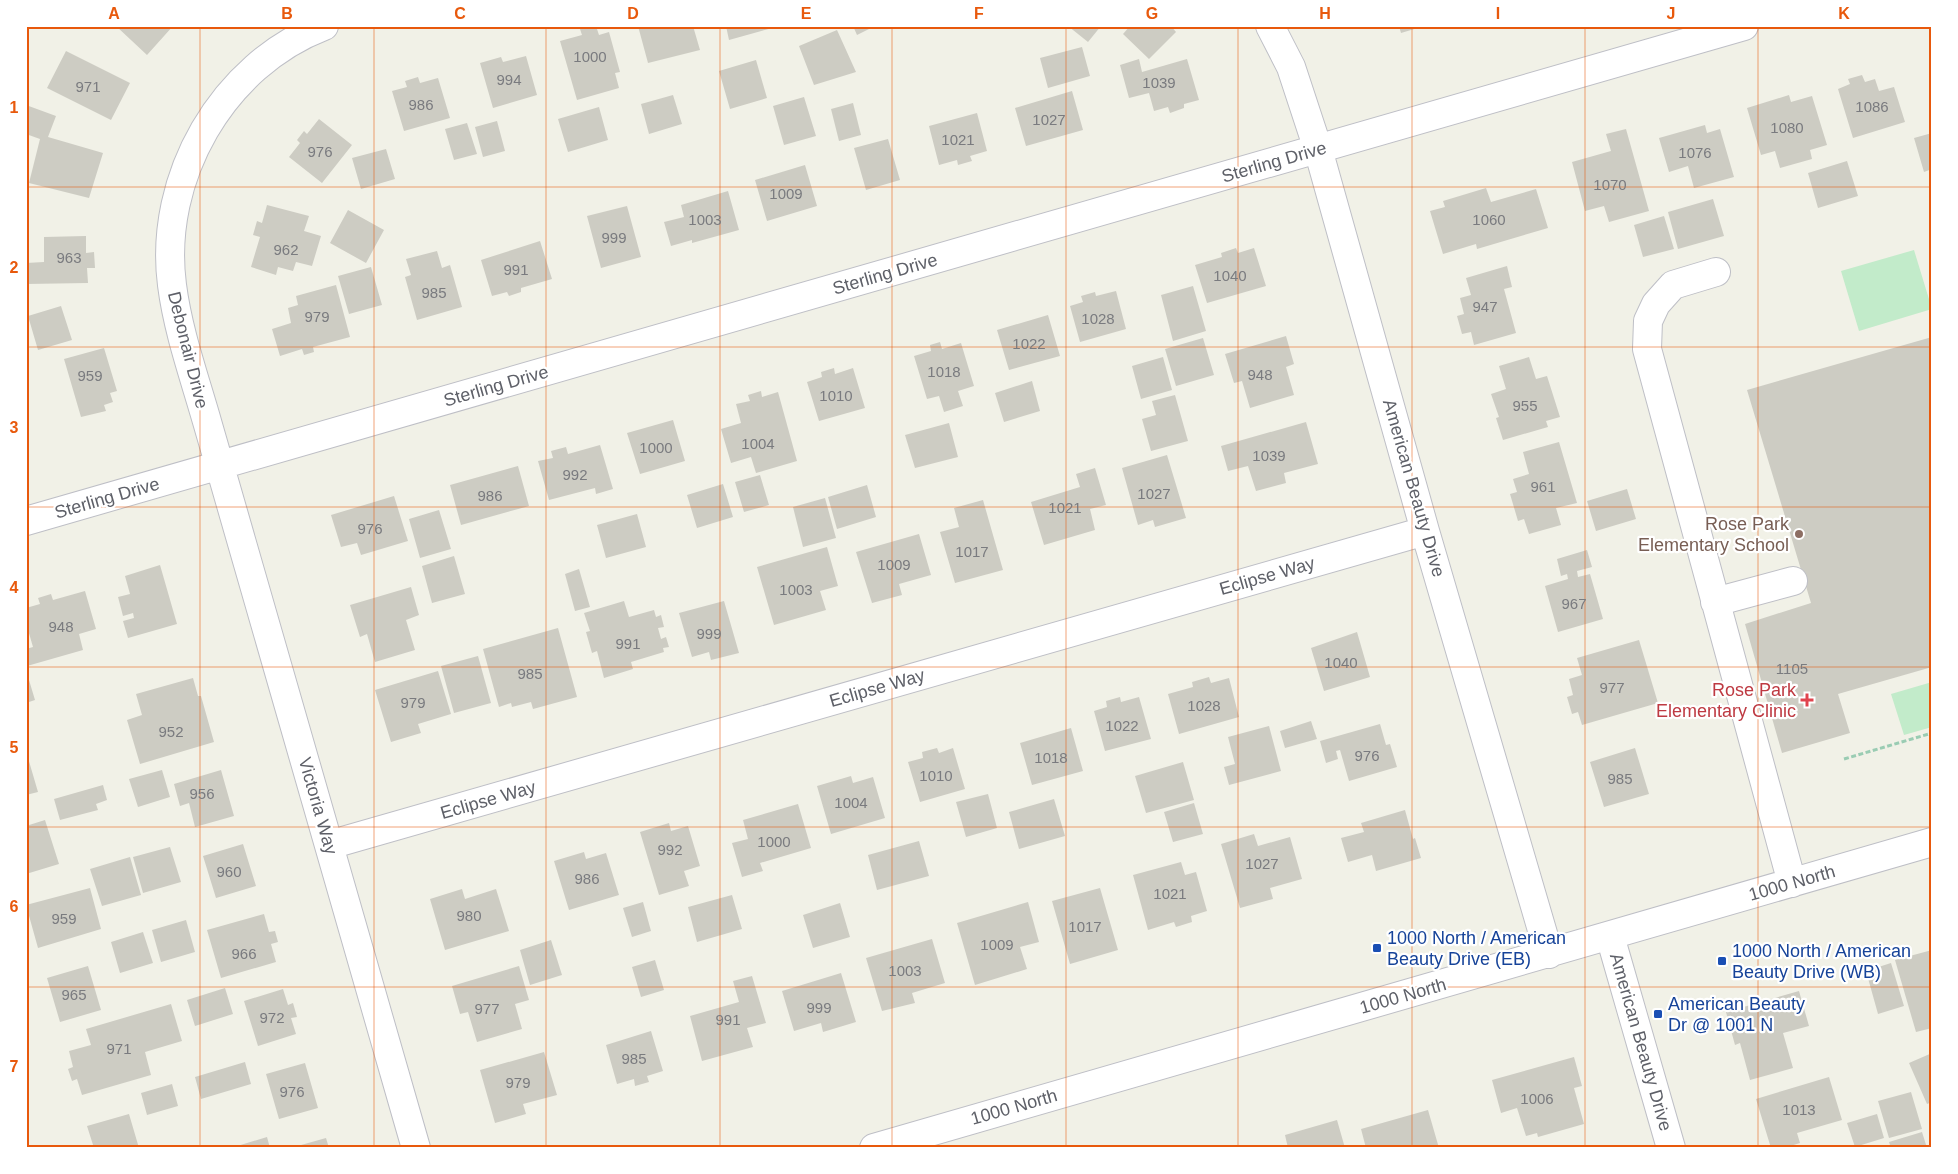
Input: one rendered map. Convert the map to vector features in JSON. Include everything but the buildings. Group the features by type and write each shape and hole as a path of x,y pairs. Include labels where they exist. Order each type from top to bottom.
{"street":[{"name":"Debonair Drive","path":"220,465 178,320 172,285 170,249 173,211 183,175 199,139 222,103 247,75 279,50 324,26"},
{"name":"American Beauty Drive","path":"1270,26 1290,67 1318,149 1425,531 1549,954"},
{"name":"Sterling Drive","path":"26,521 1318,149 1728,28"},
{"path":"1716,272 1673,285 1656,304 1648,321 1647,349 1792,883"},
{"name":"Victoria Way","path":"220,465 416,1148"},
{"name":"Eclipse Way","path":"329,845 1425,531"},
{"path":"1715,602 1793,581"},
{"name":"1000 North","path":"874,1148 1932,842"},
{"name":"American Beauty Drive","path":"1610,936 1671,1148"}],"path":[{"path":"1844,759 1932,733"}],"green space":[{"path":"1914,250 1932,309 1859,331 1841,271"},
{"path":"1932,682 1932,727 1904,735 1891,694"}],"place":[{"name":"Rose Park Elementary School","path":"1799,534"},
{"name":"Rose Park Elementary Clinic","path":"1807,700"},
{"name":"1000 North / American Beauty Drive (EB)","path":"1377,948"},
{"name":"1000 North / American Beauty Drive (WB)","path":"1722,961"},
{"name":"American Beauty Dr @ 1001 N","path":"1658,1014"}]}
